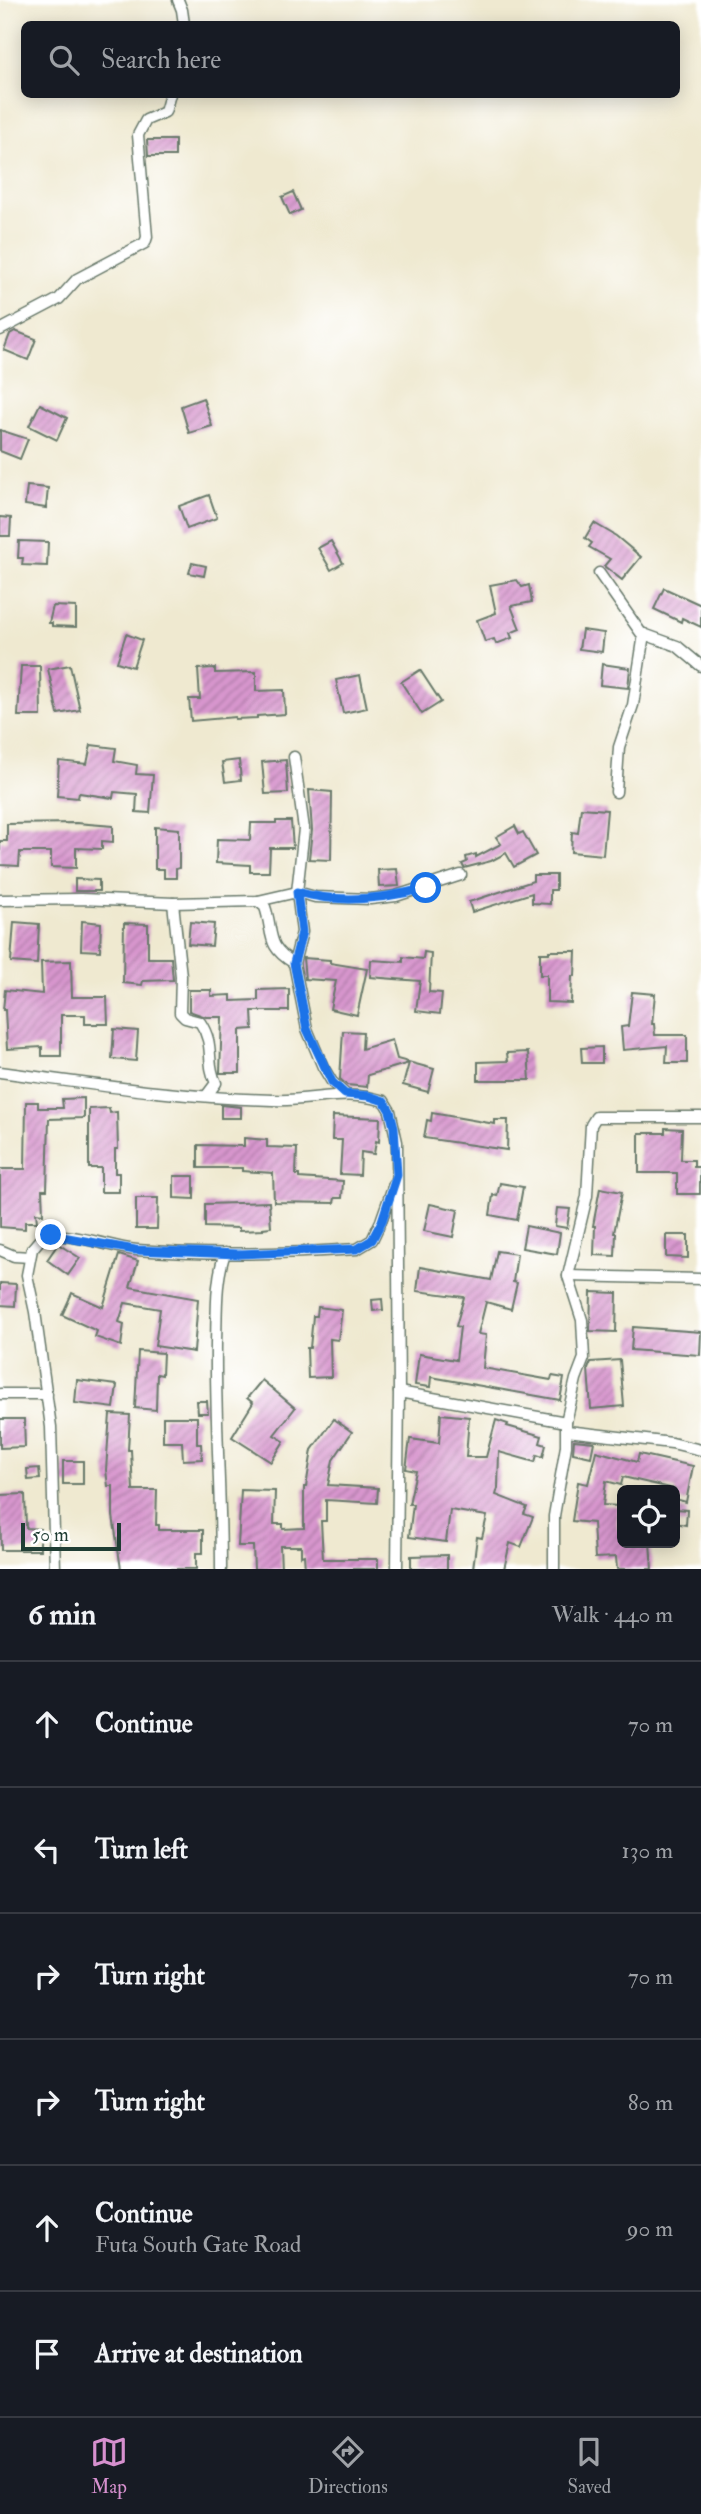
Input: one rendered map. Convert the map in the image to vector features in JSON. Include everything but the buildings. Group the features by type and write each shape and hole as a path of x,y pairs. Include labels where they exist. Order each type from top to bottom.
{"street":[{"path":"178,0 184,21"},
{"path":"0,330 59,299 77,279 145,243 147,237 138,135 146,120 165,112 169,98"},
{"path":"599,573 634,626 644,635 677,646 701,666"},
{"path":"616,792 619,747 633,705 644,635"},
{"path":"294,757 304,829 297,892 302,932 294,963 307,1029 328,1075 345,1094"},
{"path":"0,900 82,899 173,903 258,901 297,892 315,897 370,899 406,894 461,875"},
{"path":"258,901 265,907 270,937 294,963"},
{"path":"173,903 181,976 180,1013 185,1018 200,1022 209,1038 212,1076 216,1083 207,1095"},
{"path":"0,1072 178,1095 292,1100 345,1094 369,1096 384,1101 394,1127 397,1175 400,1392 397,1569"},
{"path":"554,1569 554,1517 567,1426 576,1380 584,1358 582,1320 568,1276 590,1184 591,1125 596,1117 701,1117"},
{"path":"55,1569 51,1427 27,1275 33,1249 42,1237 51,1235 135,1250 225,1253 357,1249 372,1240 382,1221 397,1175"},
{"path":"0,1250 14,1256 30,1257"},
{"path":"221,1569 216,1361 220,1265 225,1253"},
{"path":"568,1276 701,1279"},
{"path":"400,1392 701,1450"},
{"path":"0,1394 47,1394"}],"route":[{"path":"51,1235 135,1250 239,1254 357,1249 372,1240 382,1221 397,1175 394,1127 384,1101 369,1096 345,1094 332,1082 307,1029 294,963 302,932 297,892 315,897 370,899 426,888"}]}
